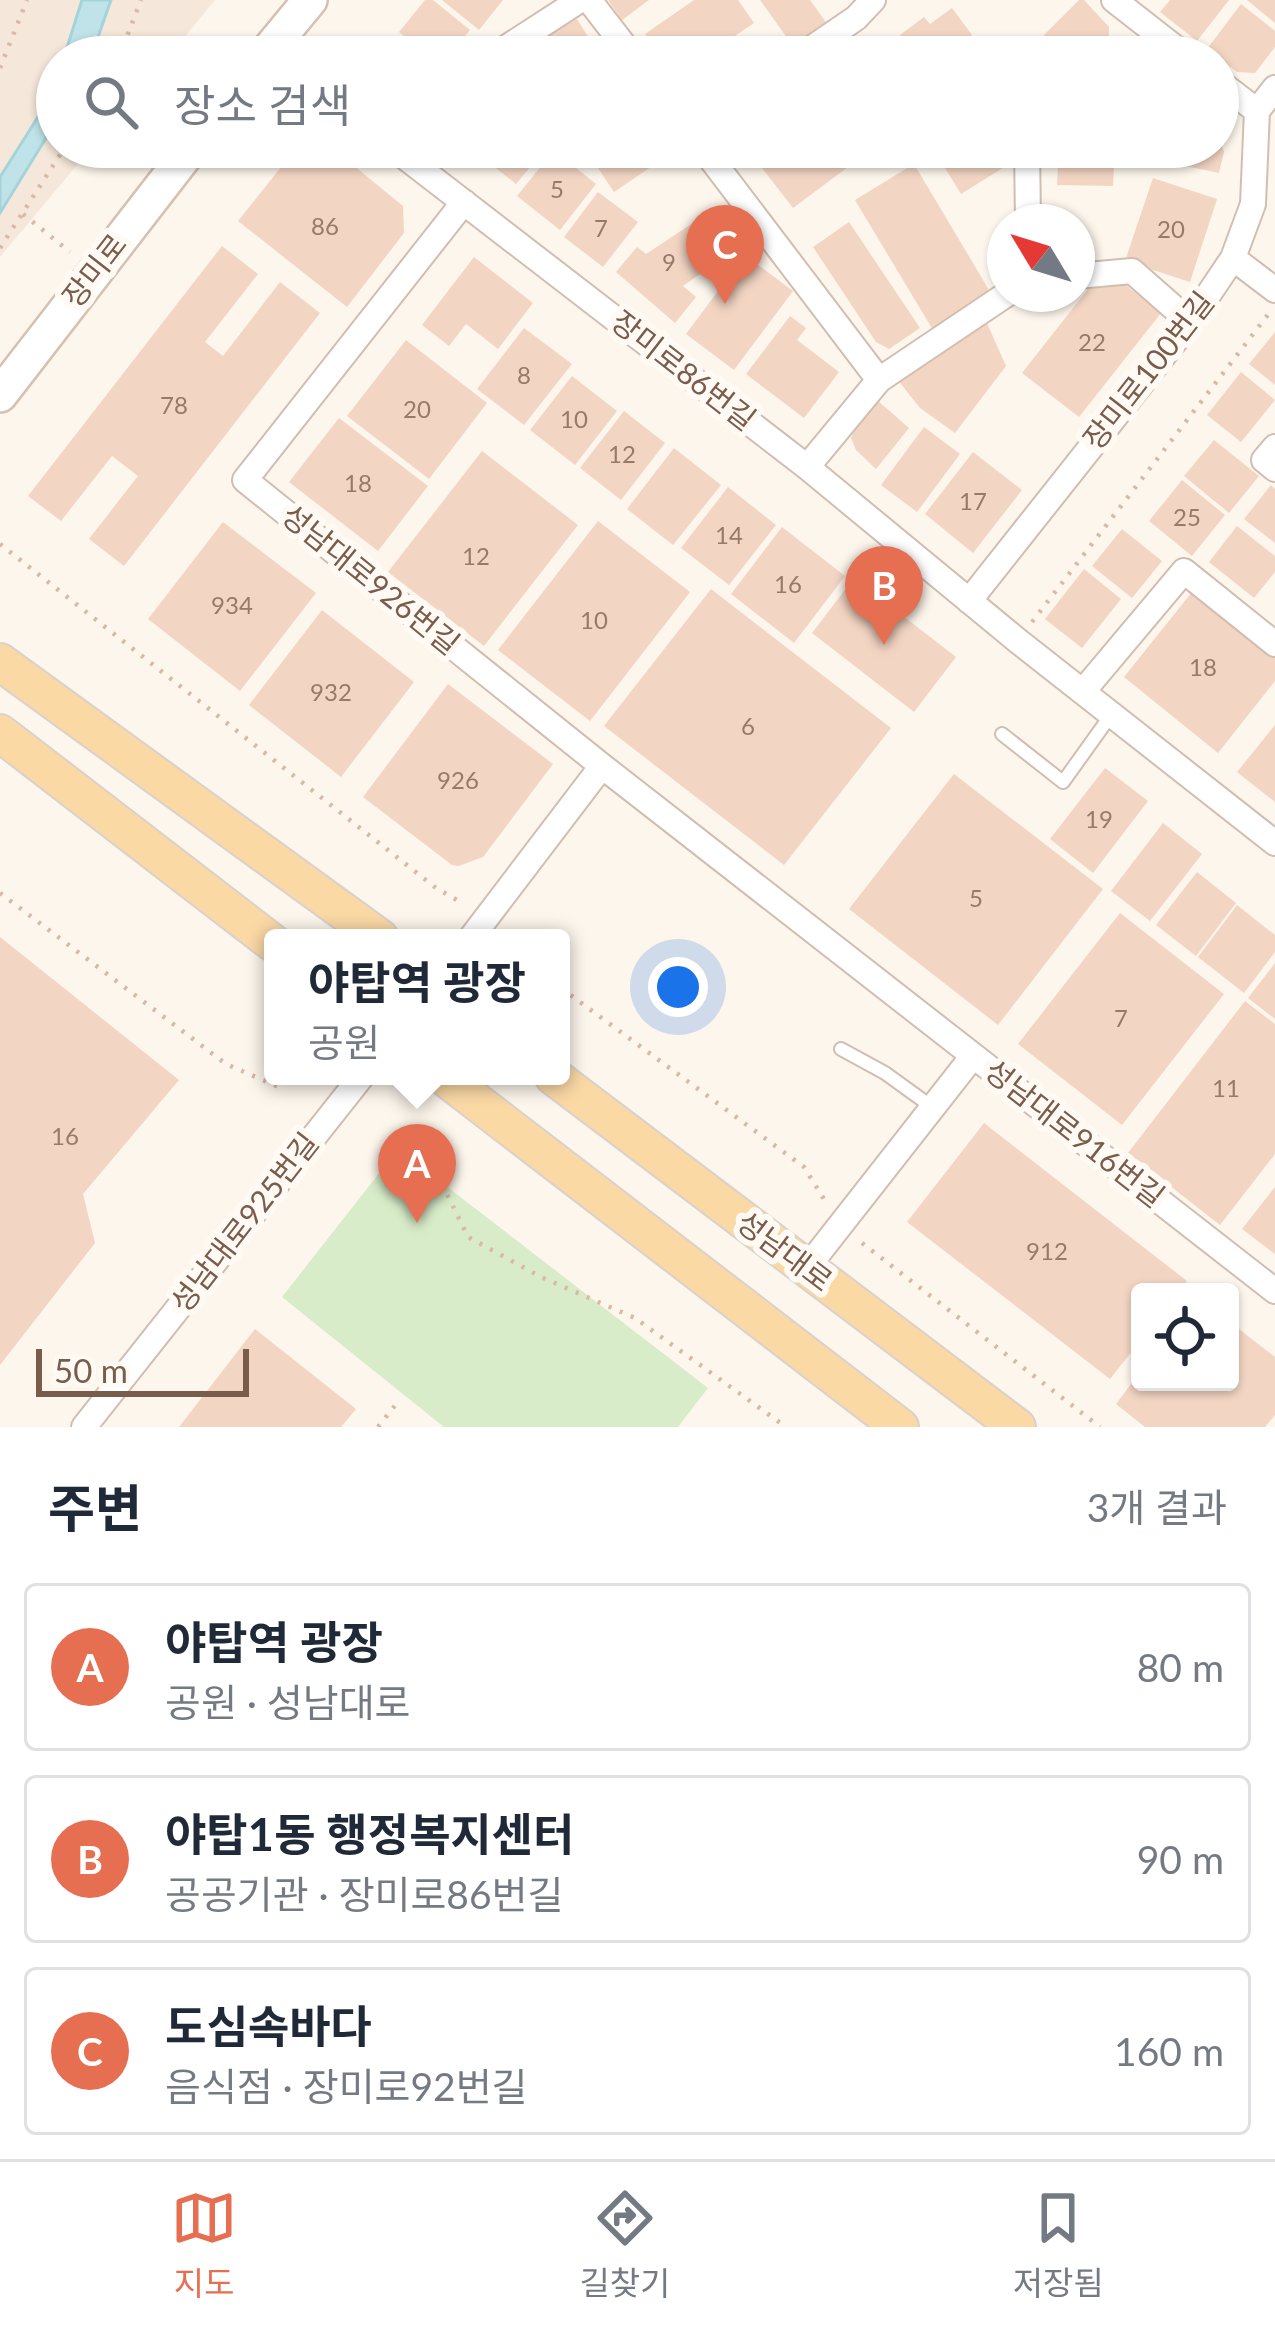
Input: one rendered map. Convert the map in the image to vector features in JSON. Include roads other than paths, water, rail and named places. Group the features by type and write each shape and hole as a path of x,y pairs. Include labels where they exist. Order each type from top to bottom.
{"main road":[{"path":"0,662 368,929"},
{"path":"0,733 264,937"},
{"path":"455,1085 900,1427"},
{"name":"성남대로","path":"565,1085 1017,1427"}],"street":[{"path":"283,36 310,0"},
{"path":"526,36 580,0"},
{"path":"590,0 617,36"},
{"path":"830,36 872,0"},
{"path":"1114,0 1160,36"},
{"path":"1239,97 1257,111 1275,88"},
{"name":"장미로100번길","path":"969,601 1190,322 1234,258 1253,204 1257,111"},
{"name":"장미로","path":"0,395 175,168"},
{"name":"장미로86번길","path":"419,168 807,467 1275,843"},
{"path":"718,168 879,380"},
{"path":"1027,168 1028,204"},
{"name":"성남대로926번길","path":"464,202 244,480 602,766"},
{"path":"1234,258 1275,290"},
{"path":"1095,274 1132,271 1190,322"},
{"path":"807,467 879,380 987,307"},
{"path":"1275,447 1264,460 1275,469"},
{"path":"1084,690 1184,571 1275,644"},
{"path":"478,929 602,766 973,1056"},
{"name":"성남대로916번길","path":"806,1270 973,1056 1275,1291"},
{"name":"성남대로925번길","path":"84,1427 355,1085"}],"lane":[{"path":"1002,734 1064,782 1112,714"},
{"path":"841,1049 932,1107"}],"water":[{"path":"82,0 111,0 98,36 71,36"},
{"path":"36,120 36,154 0,213 0,177"}],"place":[{"name":"도심속바다","path":"725,304"},
{"name":"야탑1동 행정복지센터","path":"884,645"},
{"name":"야탑역 광장","path":"417,1223"}]}
